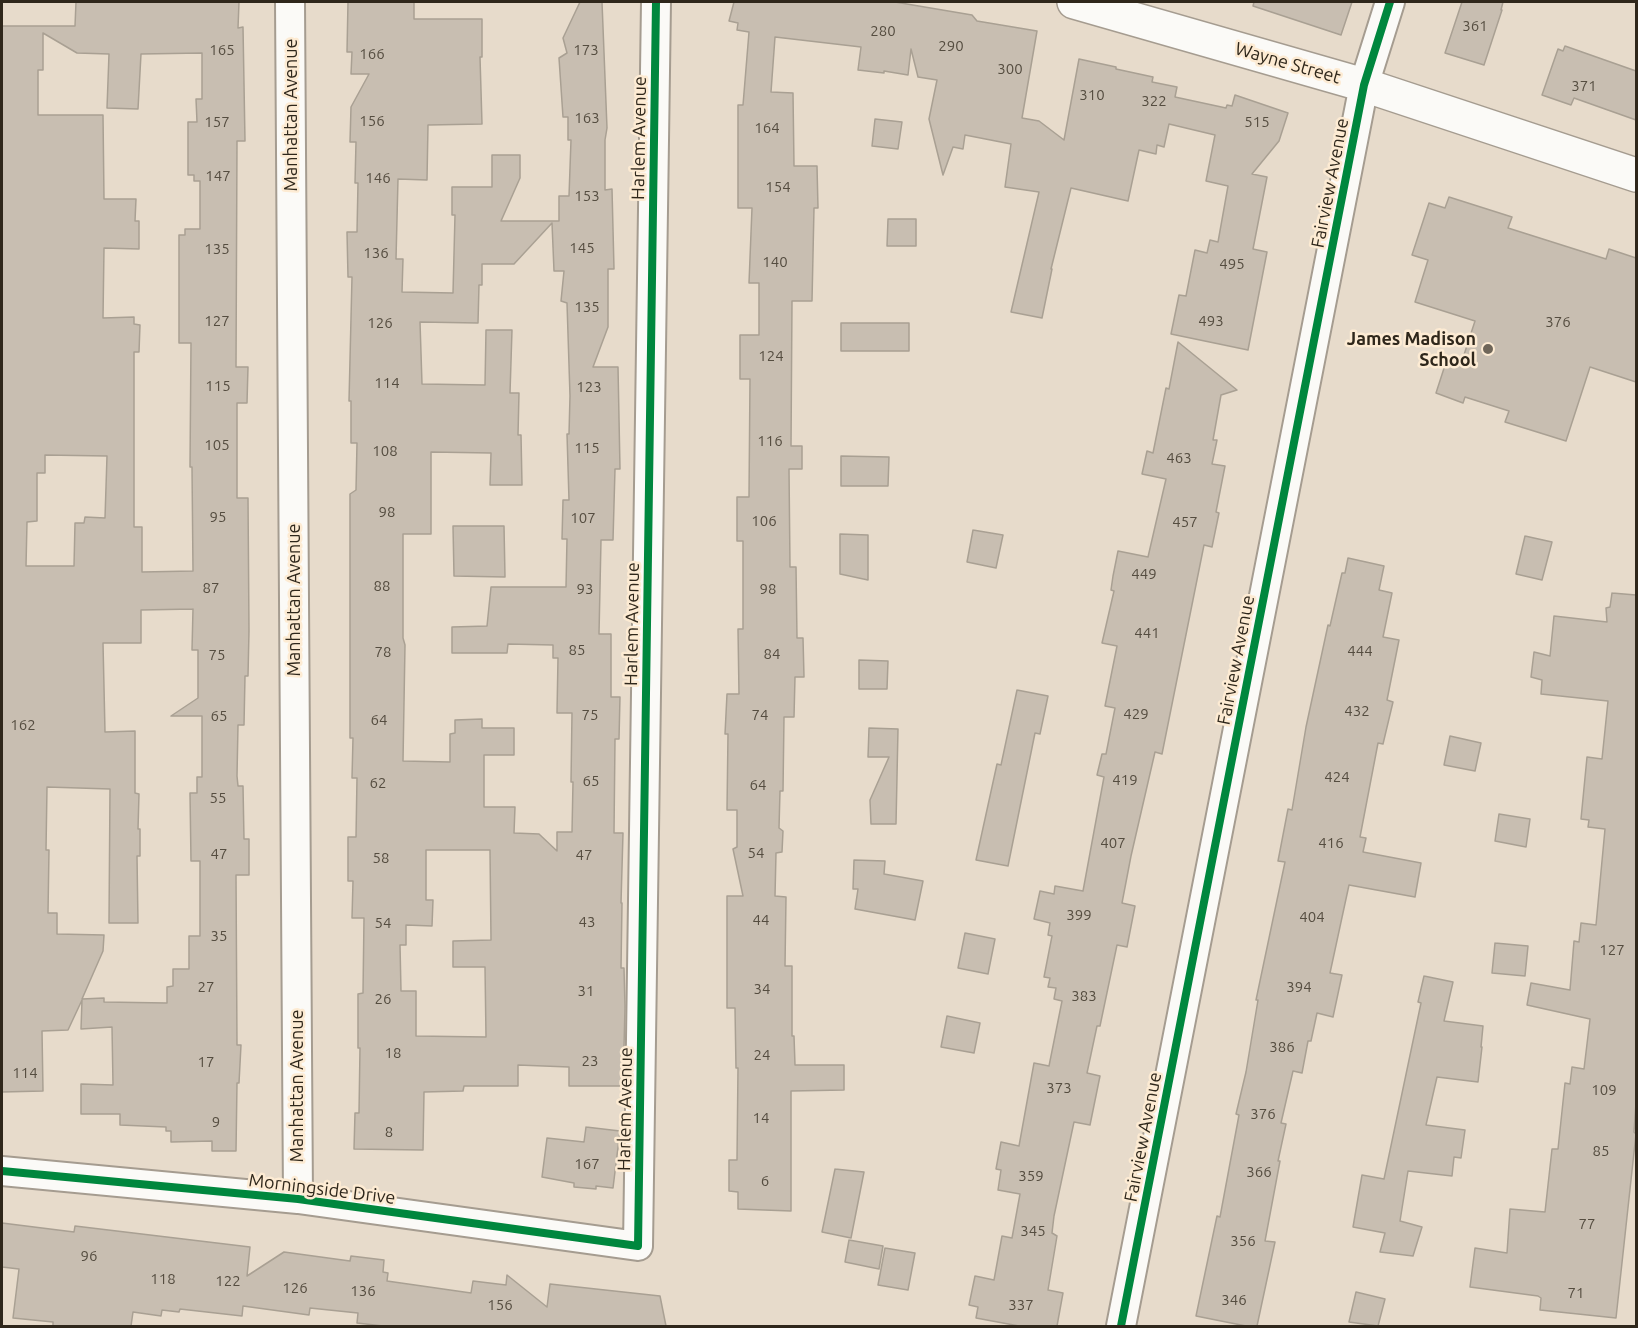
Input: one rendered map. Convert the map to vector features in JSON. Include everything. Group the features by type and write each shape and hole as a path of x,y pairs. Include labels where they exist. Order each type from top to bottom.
{"street":[{"name":"Manhattan Avenue","path":"290,2 298,1200"},
{"name":"Harlem Avenue","path":"638,1246 656,2"},
{"name":"Wayne Street","path":"1074,2 1364,85 1636,175"},
{"name":"Fairview Avenue","path":"1121,1326 1364,85 1390,2"},
{"name":"Morningside Drive","path":"2,1171 298,1200 638,1246"}],"building":[{"path":"76,2 239,2 238,28 243,27 245,141 237,141 236,367 248,367 247,403 237,403 237,498 248,498 249,631 244,725 238,725 237,776 238,786 243,786 244,839 249,839 249,875 236,875 237,1045 241,1045 239,1083 237,1083 236,1151 212,1151 212,1141 171,1142 171,1131 166,1131 166,1127 120,1125 120,1114 81,1114 81,1084 113,1085 112,1027 81,1029 82,1000 68,1030 42,1031 43,1091 2,1092 2,26 75,26","holes":["43,33 77,53 109,54 107,108 138,109 141,54 202,53 202,99 196,99 197,122 188,122 188,175 194,175 194,181 200,181 200,229 185,229 185,235 179,235 179,343 191,343 190,467 192,467 193,571 142,572 142,527 134,527 134,352 139,352 140,325 134,324 134,317 103,318 104,248 139,249 139,221 135,221 136,199 104,199 103,115 38,115 38,70 43,70","45,455 107,456 105,518 85,517 84,523 75,523 74,566 26,566 27,522 37,521 37,473 45,473","193,609 192,650 198,650 198,698 171,716 202,716 202,777 197,777 197,793 190,793 191,861 200,861 200,936 189,936 189,969 173,969 173,986 167,987 167,1003 104,1002 104,998 82,999 103,951 104,935 57,934 57,913 48,913 47,787 110,789 109,923 138,923 137,856 140,856 140,829 138,829 139,794 135,793 135,731 105,732 103,643 141,643 141,610"]},
{"path":"348,2 414,2 414,19 482,19 482,57 480,57 482,124 428,125 427,180 398,179 396,259 403,259 402,292 453,293 455,215 452,215 452,187 492,187 492,155 520,155 520,178 501,221 559,221 559,196 569,196 571,140 568,140 568,117 563,117 559,58 567,53 563,38 580,2 602,2 607,128 605,190 612,189 614,269 608,269 608,327 593,367 618,367 620,469 615,469 613,540 601,540 599,634 611,634 611,697 620,697 619,739 615,739 614,833 623,833 621,968 624,968 625,1007 623,1086 569,1086 569,1067 518,1065 518,1086 464,1086 463,1091 424,1092 423,1150 354,1149 355,1113 359,1113 358,994 363,993 364,918 352,918 353,881 348,881 348,837 356,837 357,778 352,778 353,738 350,738 350,494 356,490 357,443 351,443 351,401 349,401 352,277 348,277 347,232 357,232 358,183 355,183 356,142 350,142 351,107 369,74 351,74 352,52 347,52","holes":["552,223 554,271 564,271 561,301 567,303 570,396 569,434 567,434 569,500 563,500 562,539 567,539 566,587 491,587 487,626 452,627 452,653 507,653 508,644 553,645 553,658 558,658 557,713 572,713 572,832 557,832 557,851 539,834 514,833 515,807 484,807 484,755 514,755 514,728 482,728 482,719 455,720 455,733 450,734 450,762 403,761 405,645 403,638 403,534 431,534 431,452 491,453 490,485 522,485 521,435 518,435 519,393 510,393 512,330 486,330 485,385 422,384 420,322 478,323 482,264 514,264","426,850 490,850 491,940 453,941 453,967 485,967 486,1037 416,1036 416,991 401,991 400,945 406,945 406,925 432,926 433,900 426,900"]},
{"path":"734,2 895,2 972,15 977,21 1037,31 1022,118 1039,121 1064,140 1079,59 1153,77 1152,82 1177,87 1175,97 1226,108 1227,105 1232,106 1235,95 1288,113 1279,141 1252,174 1267,177 1253,249 1267,252 1248,350 1171,334 1179,295 1186,296 1195,250 1207,253 1210,240 1218,242 1228,186 1206,181 1215,135 1169,124 1164,147 1157,145 1156,154 1139,150 1128,201 1071,188 1051,269 1042,318 1011,312 1039,192 1005,187 1011,144 965,135 963,149 953,147 943,175 929,119 937,80 918,77 911,49 908,75 884,71 884,73 858,70 861,47 775,37 771,92 793,93 794,166 817,166 818,208 814,208 812,301 792,301 791,446 802,446 802,469 789,469 790,567 796,567 797,638 803,638 804,677 795,677 794,717 784,717 783,791 780,791 779,828 783,831 782,852 776,853 775,896 786,897 785,966 792,966 792,1036 794,1036 795,1065 844,1065 844,1090 791,1091 791,1211 738,1209 738,1192 729,1191 729,1160 737,1160 738,1068 736,1068 735,1008 727,1008 727,896 743,896 733,849 737,847 737,810 727,810 728,734 725,734 727,694 739,694 738,629 743,629 743,541 737,541 737,497 749,497 750,379 740,379 740,335 759,335 759,283 749,283 752,208 738,208 738,105 743,105 749,32 737,30 738,23 729,21"},
{"path":"1254,2 1352,2 1341,35 1253,6"},
{"path":"1462,2 1503,2 1484,65 1445,53"},
{"path":"1565,46 1636,71 1636,120 1574,98 1571,105 1542,95 1558,49 1563,51"},
{"path":"875,119 902,122 898,149 872,146"},
{"path":"1449,197 1512,217 1508,228 1606,259 1609,249 1636,258 1636,382 1590,367 1566,441 1505,422 1509,411 1465,397 1463,403 1436,393 1447,359 1461,364 1475,321 1415,302 1428,260 1412,255 1429,203 1445,208"},
{"path":"888,219 916,219 916,246 887,246"},
{"path":"841,323 909,323 909,351 841,351"},
{"path":"1178,342 1237,390 1221,395 1213,440 1217,440 1212,464 1225,466 1216,512 1219,513 1212,547 1204,545 1162,754 1155,752 1131,856 1122,903 1135,906 1127,947 1117,945 1100,1026 1097,1026 1087,1073 1100,1076 1090,1125 1074,1122 1054,1216 1052,1233 1057,1236 1048,1290 1063,1293 1057,1326 1019,1326 976,1318 978,1307 969,1305 975,1276 994,1280 1002,1236 1012,1238 1020,1194 998,1190 1001,1170 996,1169 1001,1142 1019,1146 1034,1063 1049,1066 1062,1001 1054,999 1056,988 1048,987 1050,978 1044,977 1052,936 1048,935 1050,923 1034,919 1040,891 1054,894 1055,886 1083,891 1104,777 1097,775 1102,754 1106,754 1115,708 1105,706 1117,646 1102,643 1114,591 1111,590 1113,576 1118,551 1148,557 1166,479 1142,474 1147,451 1153,453"},
{"path":"841,456 889,457 888,486 841,486"},
{"path":"453,526 504,526 505,577 454,576"},
{"path":"973,530 1003,535 996,568 967,562"},
{"path":"840,534 868,535 868,580 840,574"},
{"path":"1525,536 1552,542 1542,580 1516,574"},
{"path":"1348,558 1384,566 1379,590 1392,593 1383,637 1399,640 1387,700 1393,702 1383,744 1378,743 1360,837 1366,838 1363,852 1421,863 1415,897 1349,885 1330,973 1342,975 1333,1017 1317,1013 1311,1041 1308,1041 1302,1073 1293,1071 1281,1123 1286,1124 1265,1241 1275,1242 1257,1326 1246,1326 1196,1316 1217,1216 1220,1217 1239,1115 1236,1114 1246,1072 1258,1000 1256,1000 1285,862 1278,861 1288,809 1292,810 1306,727 1328,625 1330,626 1342,573 1345,573"},
{"path":"1612,593 1636,595 1636,1103 1634,1132 1636,1134 1616,1318 1540,1310 1541,1298 1538,1296 1470,1287 1475,1248 1507,1253 1510,1209 1545,1212 1552,1149 1558,1149 1565,1083 1570,1084 1572,1067 1584,1069 1590,1019 1527,1005 1531,983 1570,990 1574,941 1579,942 1581,923 1596,925 1605,829 1588,827 1589,820 1581,819 1587,757 1602,759 1608,701 1541,694 1542,680 1531,677 1534,652 1550,656 1554,616 1607,622 1606,608 1610,607"},
{"path":"859,660 888,661 887,689 859,689"},
{"path":"1017,690 1048,696 1040,734 1035,733 1008,866 976,860 997,764 1001,765"},
{"path":"869,728 898,729 896,824 871,824 870,800 889,757 868,757"},
{"path":"1450,736 1481,743 1475,771 1444,765"},
{"path":"1499,814 1530,819 1526,847 1495,841"},
{"path":"854,860 885,861 884,874 923,881 915,920 855,909 858,889 853,889"},
{"path":"965,933 995,939 988,974 958,968"},
{"path":"1495,943 1528,946 1525,976 1492,973"},
{"path":"1424,976 1453,982 1444,1021 1483,1026 1478,1082 1437,1077 1426,1125 1465,1130 1461,1158 1454,1157 1452,1176 1408,1171 1400,1221 1422,1227 1413,1256 1380,1252 1385,1233 1353,1227 1362,1175 1384,1179 1421,1003 1418,1002"},
{"path":"947,1016 980,1023 974,1053 941,1047"},
{"path":"586,1127 620,1131 613,1188 574,1187 574,1183 542,1177 547,1138 584,1142"},
{"path":"835,1169 864,1172 851,1238 822,1232"},
{"path":"2,1223 74,1232 75,1226 250,1247 247,1276 284,1252 350,1261 351,1256 384,1260 383,1272 388,1273 387,1281 471,1293 473,1281 506,1285 507,1275 547,1307 550,1284 660,1296 666,1326 383,1326 357,1323 358,1313 310,1308 309,1315 243,1306 242,1316 180,1309 179,1312 162,1310 161,1316 133,1312 131,1326 53,1326 53,1322 13,1318 19,1269 2,1267"},
{"path":"849,1240 883,1246 879,1269 845,1262"},
{"path":"885,1248 915,1253 908,1290 878,1285"},
{"path":"1356,1292 1385,1299 1378,1326 1349,1322"}],"cycle path":[{"path":"2,1171 298,1199 638,1246 656,2"},
{"path":"1121,1326 1364,85 1390,2"}],"place":[{"name":"James Madison School","path":"1488,349"}]}
